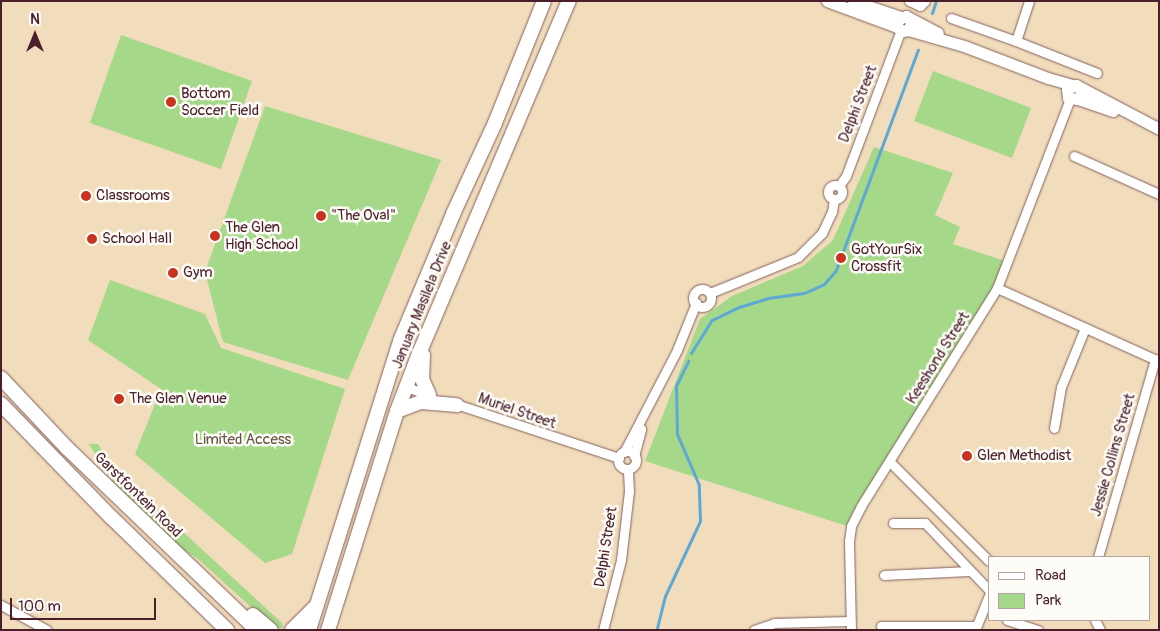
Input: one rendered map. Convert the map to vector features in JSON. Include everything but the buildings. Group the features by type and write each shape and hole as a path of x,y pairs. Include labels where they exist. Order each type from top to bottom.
{"main road":[{"name":"January Masilela Drive","path":"309,630 405,328 495,123 544,1"},
{"name":"January Masilela Drive","path":"328,630 397,411 422,344 569,1"},
{"path":"422,344 422,379 429,395"},
{"name":"Garstfontein Road","path":"1,378 67,448 257,630"},
{"path":"366,448 391,393 398,388 407,387"},
{"path":"397,411 421,402 457,405"},
{"path":"1,404 111,517 227,630"},
{"path":"292,630 316,606"},
{"path":"240,615 253,615 271,630"}],"street":[{"path":"827,1 964,46 1048,78 1073,93 1159,129"},
{"path":"853,1 903,25"},
{"path":"909,1 920,6 926,1"},
{"path":"1016,42 1029,1"},
{"path":"951,18 1097,73"},
{"name":"Delphi Street","path":"644,416 677,350 696,304 701,306 707,305 711,298 710,293 789,262 804,253 822,233 832,212 834,199 829,197 827,190 832,185 839,186 846,176 903,25"},
{"name":"Keeshond Street","path":"851,625 849,542 851,528 861,506 997,288 1073,93"},
{"path":"1074,156 1159,194"},
{"path":"997,288 1157,360"},
{"path":"1054,428 1061,387 1084,328"},
{"name":"Jessie Collins Street","path":"1098,556 1157,360"},
{"name":"Muriel Street","path":"407,387 457,405 621,455"},
{"path":"644,416 634,456 635,463 628,468 620,466 621,455 644,416"},
{"path":"621,455 630,452 634,456"},
{"path":"890,462 988,560"},
{"name":"Delphi Street","path":"603,630 621,560 629,490 628,468"},
{"path":"893,523 925,522 988,589"},
{"path":"884,575 969,570"},
{"path":"881,626 975,628 985,613 988,600"},
{"path":"1,605 47,630"},
{"path":"1010,621 1038,630"},
{"path":"754,630 762,625 774,623 851,625"}],"green space":[{"name":"Bottom Soccer Field","path":"121,35 252,81 221,169 90,123"},
{"path":"933,71 1031,108 1012,158 914,121"},
{"name":"\"The Oval\"","path":"265,106 441,160 348,380 223,342 205,272"},
{"path":"874,147 953,173 935,215 960,227 953,244 1011,263 1002,286 853,528 645,461 700,319 732,296 803,266 833,240"},
{"name":"Limited Access","path":"110,280 205,314 221,348 345,389 292,554 265,563 135,454 161,389 88,340"},
{"path":"89,444 98,444 109,464 281,622 284,628 274,628 198,559 176,545 114,485"}],"waterway":[{"path":"932,13 936,1"},
{"path":"691,353 712,320 739,307 768,298 804,293 824,284 836,270 918,50"},
{"path":"657,628 665,596 700,521 699,485 677,434 676,386 688,361"}],"place":[{"name":"Bottom Soccer Field","path":"171,102"},
{"name":"Classrooms","path":"86,196"},
{"name":"\"The Oval\"","path":"321,216"},
{"name":"The Glen High School","path":"215,236"},
{"name":"School Hall","path":"92,239"},
{"name":"GotYourSix Crossfit","path":"841,258"},
{"name":"Gym","path":"173,273"},
{"name":"The Glen Venue","path":"119,399"},
{"name":"Glen Methodist","path":"967,456"}]}
